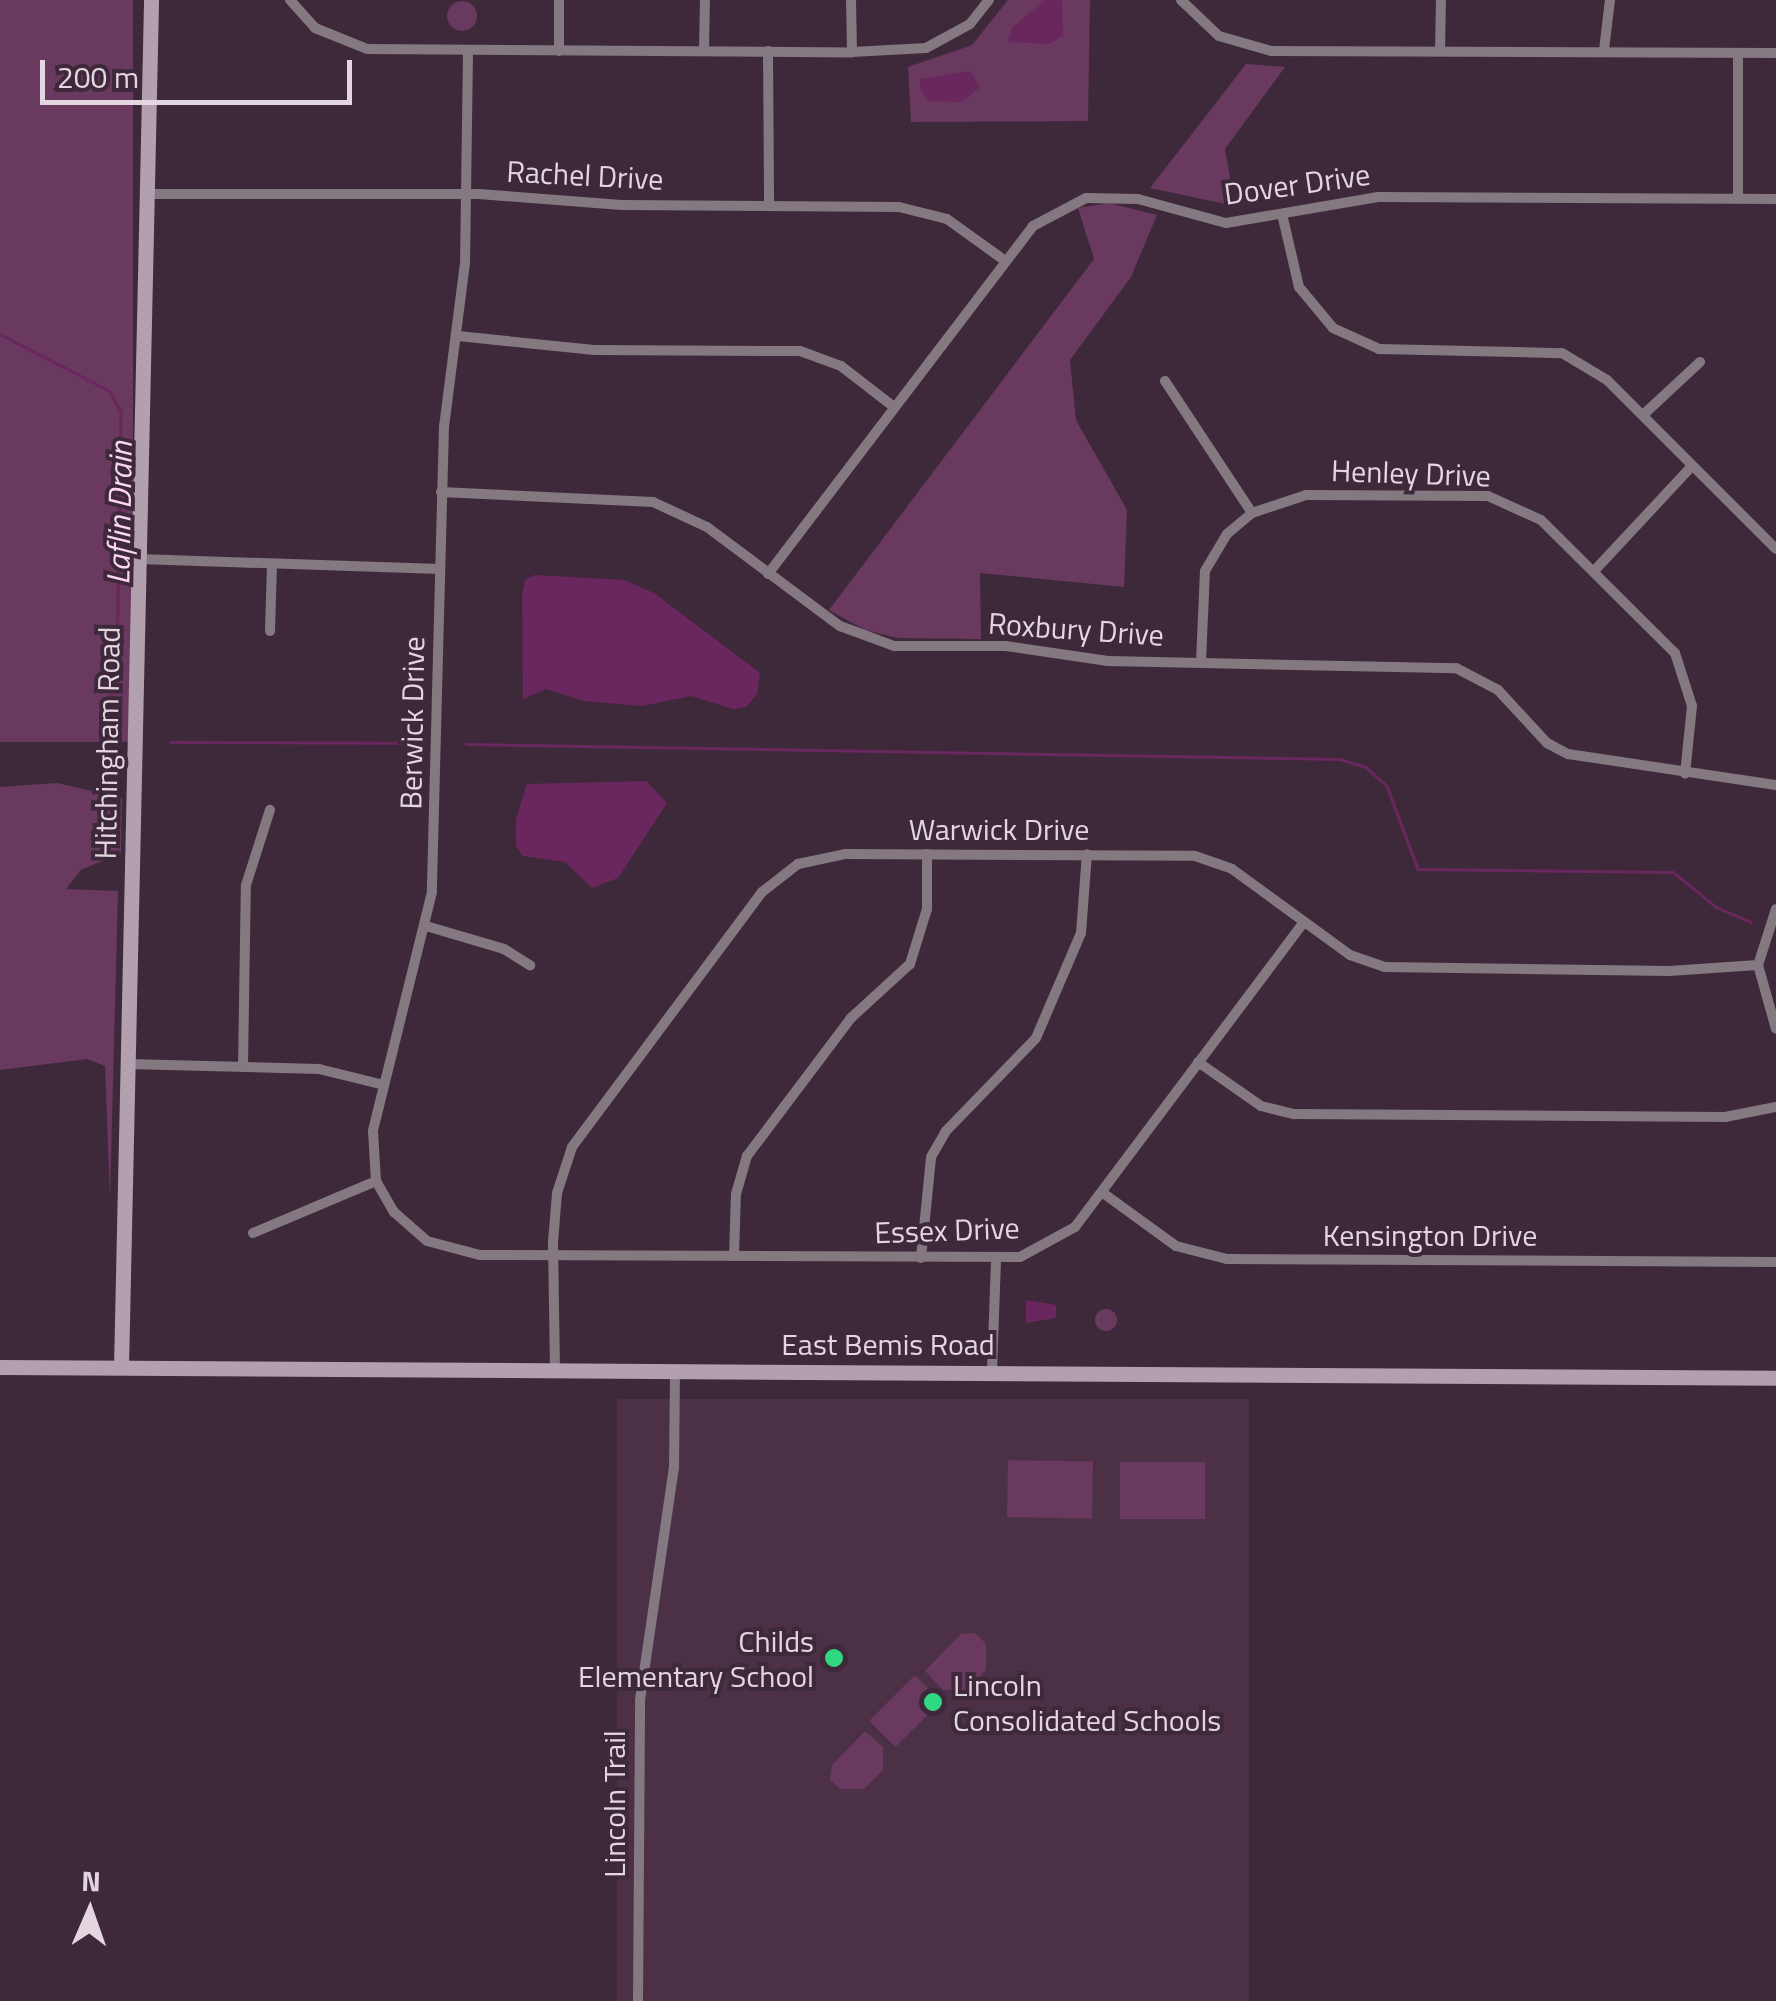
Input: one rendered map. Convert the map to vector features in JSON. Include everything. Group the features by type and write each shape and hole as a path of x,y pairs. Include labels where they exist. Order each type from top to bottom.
{"street":[{"name":"Hitchingham Road","path":"121,1367 151,0"},
{"path":"290,0 315,28 348,45 468,51 852,52 926,48 962,30 989,0"},
{"path":"559,0 559,50"},
{"path":"704,50 705,0"},
{"path":"852,0 852,52"},
{"path":"1182,0 1205,27 1250,49 1776,53"},
{"path":"1440,51 1442,0"},
{"path":"1604,50 1610,0"},
{"name":"Berwick Drive","path":"376,1181 373,1130 426,926 442,492 458,336 466,195 468,51"},
{"path":"768,51 769,205"},
{"path":"1738,53 1738,198"},
{"name":"Rachel Drive","path":"147,194 561,196 622,205 926,210 1004,260"},
{"name":"Dover Drive","path":"768,574 1004,260 1033,226 1086,198 1138,199 1226,223 1378,197 1776,199"},
{"path":"1282,214 1299,287 1333,328 1379,349 1562,353 1607,380 1776,550"},
{"path":"458,336 560,349 800,352 841,366 894,407"},
{"path":"1643,415 1700,362"},
{"path":"1165,380 1252,512"},
{"path":"1595,570 1692,466"},
{"name":"Roxbury Drive","path":"442,492 653,502 707,527 853,634 894,646 1006,646 1108,662 1456,668 1498,690 1547,743 1568,754 1776,784"},
{"name":"Henley Drive","path":"1202,662 1205,572 1227,534 1252,512 1306,494 1488,496 1541,520 1676,653 1688,679 1692,706 1686,774"},
{"path":"139,559 440,568"},
{"path":"270,631 272,564"},
{"path":"242,1067 246,885 270,810"},
{"path":"734,1256 736,1194 747,1156 851,1018 910,964 927,910 927,854"},
{"path":"921,1258 922,1191 931,1157 946,1131 1036,1038 1081,933 1086,854"},
{"name":"Warwick Drive","path":"554,1370 556,1192 572,1147 776,876 820,856 1086,854 1214,860 1350,955 1397,969 1668,971 1758,965"},
{"path":"1776,909 1758,965 1776,1029"},
{"name":"Essex Drive","path":"553,1254 996,1259 1044,1249 1075,1228 1103,1194 1303,923"},
{"path":"426,926 504,949 530,965"},
{"path":"1198,1062 1261,1106 1294,1114 1726,1117 1776,1107"},
{"path":"128,1064 319,1069 384,1085"},
{"path":"253,1233 376,1181 403,1222 440,1247 480,1255 553,1254"},
{"name":"Kensington Drive","path":"1103,1194 1176,1246 1227,1260 1776,1262"},
{"path":"992,1370 996,1259"},
{"name":"East Bemis Road","path":"0,1368 992,1370 1776,1378"},
{"name":"Lincoln Trail","path":"638,2001 640,1700 674,1468 675,1371"}],"shaded area":[{"path":"0,0 133,0 133,742 0,742"},
{"path":"1008,0 1090,0 1088,121 911,122 908,67 972,45"},
{"path":"1045,0 1062,0 1063,35 1050,44 1008,42 1012,28"},
{"path":"462,1 476,10 477,16 468,30 462,31 448,22 447,16 456,2"},
{"path":"1246,64 1285,67 1225,149 1235,206 1150,188"},
{"path":"970,71 980,87 962,102 928,101 920,89 920,79"},
{"path":"1109,203 1157,215 1131,277 1070,360 1076,420 1127,510 1124,587 980,573 981,639 898,638 865,630 829,610 1094,259 1078,208"},
{"path":"535,575 624,580 654,593 760,673 757,694 746,707 733,709 691,696 642,706 584,701 546,689 523,699 522,595 525,580"},
{"path":"646,781 667,803 618,878 592,888 565,862 523,856 516,846 516,819 527,784"},
{"path":"57,783 122,798 121,853 81,870 66,889 118,891 110,1199 105,1066 87,1059 0,1070 0,787"},
{"path":"1026,1300 1056,1305 1056,1318 1026,1323"},
{"path":"1106,1309 1114,1312 1114,1328 1106,1331 1098,1328 1095,1320 1098,1312"},
{"name":"Lincoln Consolidated Schools","path":"617,1399 1249,1399 1249,2001 617,2001"},
{"path":"1008,1460 1093,1461 1092,1518 1007,1517"},
{"path":"1120,1462 1205,1462 1205,1519 1120,1519"},
{"path":"975,1633 986,1644 986,1670 966,1690 943,1690 925,1671 961,1634"},
{"path":"915,1675 941,1701 895,1747 869,1721"},
{"path":"865,1731 883,1747 883,1770 864,1789 840,1789 830,1780 832,1765"}],"waterway":[{"name":"Laflin Drain","path":"0,334 110,391 121,412 117,655 110,700"},
{"path":"170,742 403,743"},
{"path":"466,744 1340,759 1366,767 1387,786 1418,869 1673,872 1716,907 1751,922"}],"place":[{"name":"Childs Elementary School","path":"834,1658"},
{"name":"Lincoln Consolidated Schools","path":"933,1702"}]}
